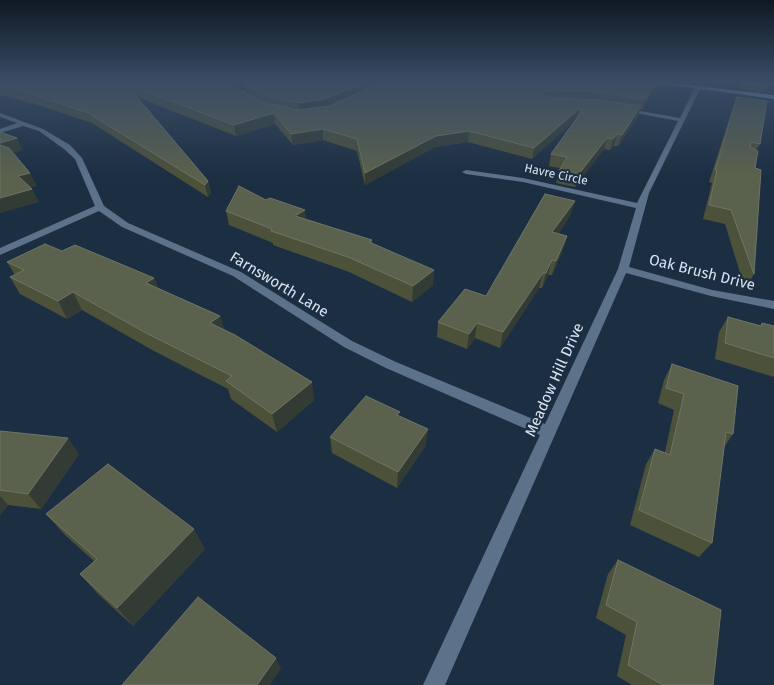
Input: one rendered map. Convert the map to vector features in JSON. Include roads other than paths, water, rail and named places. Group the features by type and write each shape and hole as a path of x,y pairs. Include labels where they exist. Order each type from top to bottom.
{"street":[{"path":"645,114 682,120"},
{"name":"Meadow Hill Drive","path":"434,685 623,269 640,206 685,114"},
{"path":"0,115 24,123 55,138 78,158 100,207 0,252"},
{"path":"0,130 24,123"},
{"name":"Havre Circle","path":"466,172 523,180 640,206"},
{"name":"Farnsworth Lane","path":"100,207 125,225 237,274 348,344 391,365 549,432"},
{"name":"Oak Brush Drive","path":"623,269 710,293 774,305"}]}
